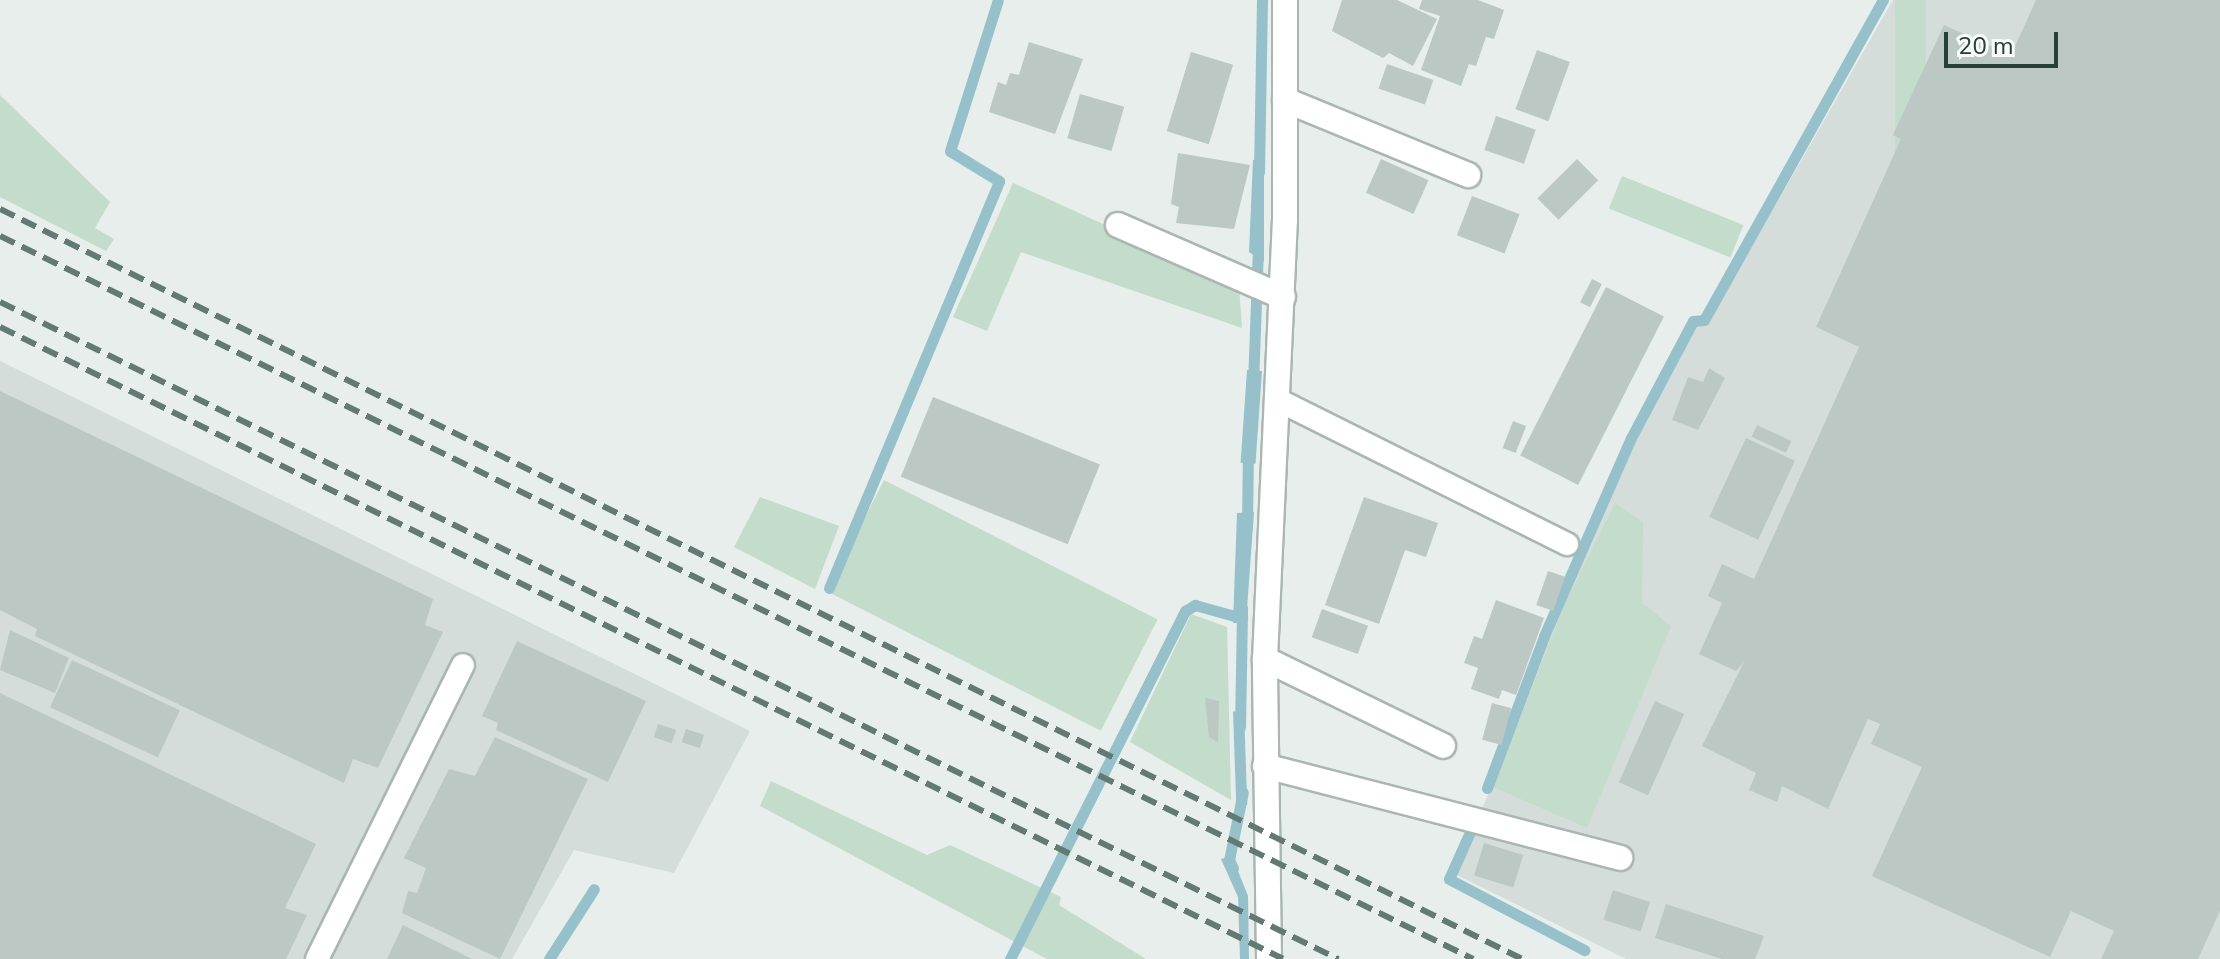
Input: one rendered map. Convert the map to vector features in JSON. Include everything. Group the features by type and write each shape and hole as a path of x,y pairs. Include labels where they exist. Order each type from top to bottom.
{"street":[{"path":"1269,959 1265,659 1283,297 1285,0"},
{"path":"1285,100 1468,175"},
{"path":"1118,225 1283,297"},
{"path":"1265,659 1443,746"},
{"path":"1265,766 1620,858"}],"lane":[{"path":"1278,400 1567,544"},
{"path":"317,959 463,665"}],"shaded area":[{"path":"1893,0 2220,0 2220,959 1626,959 1457,875 1537,666 1635,444 1695,327 1708,323"},
{"path":"0,361 750,731 674,873 574,850 512,959 0,959"}],"green space":[{"path":"1895,0 1926,0 1926,317 1895,317"},
{"path":"0,95 110,202 95,228 114,239 106,251 0,197"},
{"path":"1622,176 1743,225 1730,258 1609,208"},
{"path":"1013,183 1239,286 1242,328 1021,252 987,331 953,317"},
{"path":"884,480 1158,619 1101,731 827,591"},
{"path":"760,497 839,526 815,589 734,547"},
{"path":"1615,503 1643,522 1642,603 1671,626 1587,828 1493,787 1564,606"},
{"path":"1191,614 1227,627 1231,800 1130,742"},
{"path":"771,781 927,855 950,845 1061,897 1059,905 1146,959 1047,959 760,806"}],"water":[{"path":"1264,159 1264,262 1249,252 1253,160"},
{"path":"1247,370 1262,371 1256,464 1241,463"},
{"path":"1254,512 1246,623 1233,623 1237,513"},
{"path":"1233,711 1244,711 1247,805 1236,805"},
{"path":"1232,856 1248,896 1249,959 1240,959 1238,897 1221,859"}],"building":[{"path":"1342,0 1397,0 1437,19 1413,66 1389,53 1383,58 1332,31"},
{"path":"1422,0 1478,0 1504,10 1494,39 1486,37 1476,66 1469,64 1461,86 1421,70 1440,16 1419,9"},
{"path":"2036,0 2220,0 2220,911 2198,959 2101,959 2114,931 2071,911 2050,957 1872,876 1922,767 1871,744 1880,724 1868,719 1828,809 1782,786 1777,802 1749,790 1756,773 1702,746 1744,662 1736,671 1699,654 1722,603 1708,596 1722,564 1754,579 1859,347 1816,327 1901,139 1893,135 1944,25 2011,55"},
{"path":"1029,42 1083,59 1055,134 989,112 998,82 1006,85 1010,73 1019,75"},
{"path":"1537,50 1570,62 1548,121 1515,109"},
{"path":"1191,52 1233,65 1209,144 1167,131"},
{"path":"1387,64 1433,80 1425,105 1379,89"},
{"path":"1080,94 1124,107 1112,151 1067,138"},
{"path":"1496,116 1536,130 1524,164 1484,150"},
{"path":"1178,153 1250,165 1234,229 1176,223 1179,207 1171,204"},
{"path":"1381,159 1429,180 1413,214 1366,193"},
{"path":"1577,159 1598,180 1559,220 1537,199"},
{"path":"1472,196 1520,214 1505,253 1457,235"},
{"path":"1592,279 1602,284 1590,307 1580,302"},
{"path":"1606,287 1664,317 1578,485 1520,455"},
{"path":"1709,368 1725,378 1698,430 1672,420 1688,377 1703,382"},
{"path":"0,391 433,599 425,625 443,632 378,768 353,759 344,783 35,636 37,629 0,610"},
{"path":"933,397 1100,464 1068,544 901,477"},
{"path":"1513,421 1526,426 1516,453 1503,448"},
{"path":"1757,425 1791,441 1786,453 1752,437"},
{"path":"1746,438 1795,461 1758,540 1709,517"},
{"path":"1364,497 1438,523 1426,557 1405,550 1379,624 1325,605"},
{"path":"1548,571 1565,577 1553,611 1536,605"},
{"path":"1496,600 1544,618 1516,695 1502,690 1499,699 1471,689 1478,668 1464,663 1474,636 1482,639"},
{"path":"1322,609 1368,626 1358,654 1312,637"},
{"path":"10,630 69,658 55,693 0,670"},
{"path":"517,641 646,701 608,782 496,730 498,723 482,716"},
{"path":"72,660 180,710 158,757 50,707"},
{"path":"0,693 316,844 285,908 307,915 286,959 0,959"},
{"path":"1205,698 1219,701 1218,742 1209,737"},
{"path":"1655,701 1684,714 1648,795 1619,782"},
{"path":"1492,703 1511,708 1501,745 1482,740"},
{"path":"658,724 676,730 672,743 654,737"},
{"path":"686,729 704,735 700,748 682,742"},
{"path":"495,737 588,779 500,959 402,913 408,891 417,893 426,868 404,858 449,769 475,776"},
{"path":"1484,843 1523,855 1513,888 1474,876"},
{"path":"1613,890 1650,902 1641,932 1603,919"},
{"path":"1666,904 1764,936 1755,959 1722,959 1655,938"},
{"path":"403,925 472,959 387,959"}],"waterway":[{"path":"829,588 999,181 950,151 998,0"},
{"path":"1259,172 1262,0"},
{"path":"1487,788 1544,636 1631,438 1693,321 1704,320 1883,0"},
{"path":"1253,384 1258,249"},
{"path":"1247,527 1248,449"},
{"path":"1010,959 1185,611 1195,605 1242,618"},
{"path":"1240,727 1242,608"},
{"path":"1233,868 1229,860 1243,792"},
{"path":"1470,832 1449,879 1584,950"},
{"path":"549,959 594,889"}],"railway":[{"path":"0,209 1522,959"},
{"path":"0,236 1473,959"},
{"path":"0,302 1338,959"},
{"path":"0,327 1283,959"}]}
